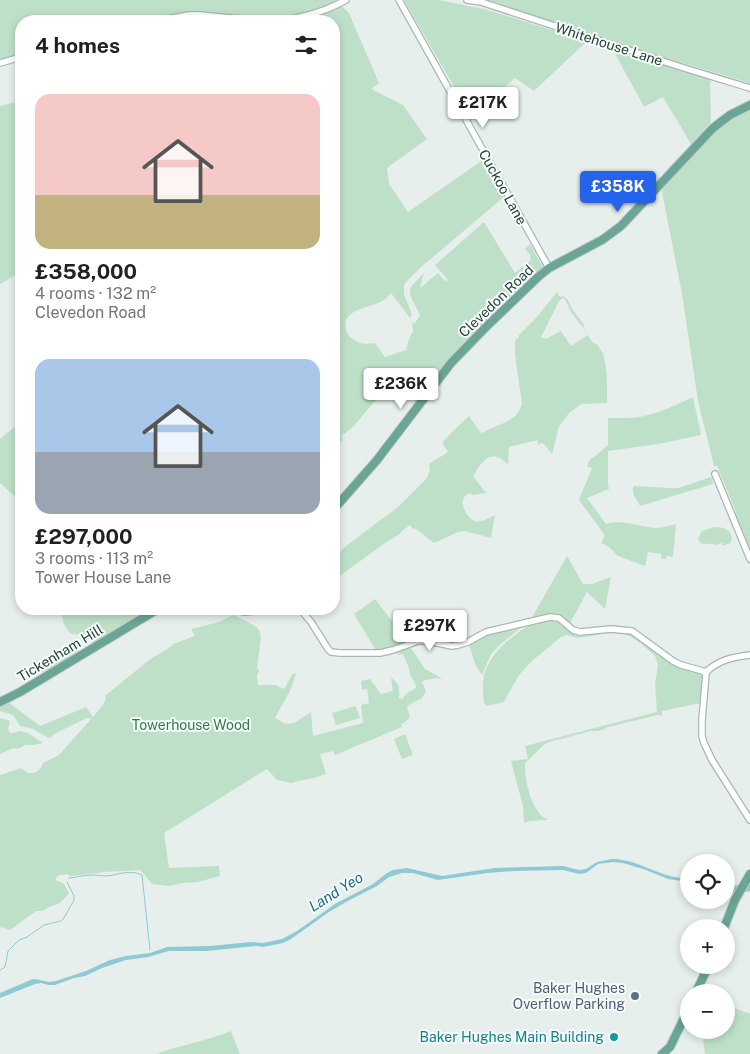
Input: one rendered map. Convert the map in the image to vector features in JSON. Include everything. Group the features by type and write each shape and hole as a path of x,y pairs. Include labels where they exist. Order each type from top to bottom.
{"main road":[{"name":"Clevedon Road","path":"340,502 377,460 451,363 523,290 550,268 602,240 621,226 713,128 730,114 750,105"},
{"name":"Tickenham Hill","path":"0,702 20,692 148,615"},
{"path":"728,919 739,892 749,876"},
{"path":"662,1054 670,1047 680,1026"}],"street":[{"path":"309,15 346,0"},
{"name":"Cuckoo Lane","path":"399,0 550,268"},
{"name":"Whitehouse Lane","path":"467,0 481,2 750,88"},
{"path":"0,62 15,58"},
{"path":"715,474 750,559"},
{"path":"305,615 328,649 335,653 380,653 418,641 452,646 458,645 486,632 554,616 562,619 573,630 580,632 611,628 632,631 673,661 705,673"},
{"path":"705,673 714,665 726,659 750,655"},
{"path":"705,673 702,720 704,743 712,760 750,820"}],"green space":[{"path":"0,0 340,0 290,15 236,15 206,11 177,15 15,15 15,55 0,59"},
{"path":"404,0 439,0 488,10 587,41 534,91 515,78 471,116"},
{"path":"475,0 750,0 750,83 656,55 656,57"},
{"path":"342,6 349,13 379,83 371,89 403,105 427,139 387,168 389,184 408,212 484,159 505,196 406,282 404,294 412,315 410,318 391,293 382,301 352,313 346,322 348,335 361,343 375,343 385,357 406,350 413,331 412,322 415,323 420,315 410,295 412,285 424,273 420,288 438,273 445,281 448,280 435,265 484,222 515,273 531,260 530,255 525,249 530,244 544,269 526,284 461,350 416,403 398,374 352,428 341,436 343,440 340,442 340,15 316,15"},
{"path":"614,52 710,79 711,122 691,144 663,97 644,107"},
{"path":"15,102 15,275 0,284 0,106"},
{"path":"750,109 750,555 734,514 736,512 717,466 714,466 698,401 682,294 662,192 663,188 702,143 724,124"},
{"path":"557,292 560,297 563,296 567,299 587,333 563,298 559,301 541,337 546,339 561,331 571,346 588,335 593,343 597,344 603,354 606,366 607,403 582,404 570,412 559,426 552,454 544,444 538,445 538,440 509,447 508,464 502,459 492,457 480,465 473,476 486,493 472,495 470,493 463,499 463,503 466,512 476,522 495,515 491,538 465,531 458,532 434,543 410,525 340,576 340,552 398,507 427,478 430,470 429,464 448,452 442,443 469,416 481,433 516,415 522,404 515,355 515,341"},
{"path":"693,397 701,435 658,444 608,451 609,489 587,498 606,524 624,523 655,528 676,524 673,557 661,558 661,554 648,552 645,566 618,556 609,547 601,543 604,534 579,500 592,468 587,466 591,458 608,445 608,418 643,416"},
{"path":"15,426 15,497 0,483 0,439"},
{"path":"711,477 713,484 640,506 633,492 633,486 679,488"},
{"path":"714,527 728,530 731,536 730,543 723,546 722,543 715,545 700,543 698,538 702,531"},
{"path":"567,556 583,584 592,584 611,577 605,609 587,592 569,625 552,614 531,619"},
{"path":"375,599 408,642 376,651 354,614"},
{"path":"62,615 141,615 96,643 93,643 88,637 71,633 64,623"},
{"name":"Towerhouse Wood","path":"233,615 254,626 260,632 257,668 259,671 257,676 258,685 275,685 284,689 293,673 296,674 290,691 275,718 286,724 294,723 311,712 313,736 363,723 361,705 369,703 367,689 362,690 361,681 370,679 381,694 393,691 391,678 397,684 399,698 402,699 407,693 416,688 403,654 398,655 396,650 409,645 425,669 442,680 438,678 422,682 426,691 422,698 407,706 410,717 401,724 402,727 335,755 333,751 320,754 326,774 291,783 277,780 267,769 164,833 169,868 219,866 220,876 198,882 169,886 152,884 140,870 70,876 68,874 59,875 56,880 64,884 69,893 60,903 43,911 36,911 10,930 0,928 0,775 21,768 28,773 37,772 43,763 59,755 91,719 87,718 47,738 33,729 20,726 13,715 0,711 0,706 8,702 40,726 86,707 93,717 103,705 105,696 149,660 173,644 195,636 191,629 219,622"},
{"path":"548,619 558,620 570,631 602,630 631,632 662,655 704,673 701,703 662,711 662,716 657,715 546,743 525,763 530,796 540,814 548,820 524,823 523,806 511,761 528,759 525,746 657,712 655,684 658,664 655,656 632,638 615,632 578,638 567,635 561,637 524,669 504,702 487,706 484,703 483,682 491,659 517,633 532,624"},
{"path":"524,625 491,654 482,675 476,666 469,645 484,635"},
{"path":"73,644 78,652 43,673 39,668 39,662"},
{"path":"356,706 360,718 336,725 332,713"},
{"path":"0,718 10,722 8,729 10,733 18,731 28,733 43,743 25,745 0,754"},
{"path":"405,734 413,755 402,759 394,739"},
{"path":"735,1008 750,1014 750,1054 705,1054 703,1039 735,1039"},
{"path":"231,1031 240,1054 156,1054 213,1038"}],"water":[{"path":"618,859 666,875 680,878 680,881 668,879 623,863 613,862 598,864 586,873 579,874 563,870 514,871 438,880 413,873 402,873 389,877 377,886 329,912 283,943 263,947 206,951 169,951 148,957 126,960 55,985 35,984 0,998 0,993 33,979 49,982 56,981 86,971 110,960 150,953 167,947 263,943 282,939 297,931 335,904 373,884 393,870 407,868 442,876 495,868 563,866 579,870 586,869 597,862"}],"waterway":[{"path":"69,878 90,875 106,876 128,872 142,875 150,950"},
{"path":"0,970 5,967 8,951 19,940 27,937 44,925 61,921 64,918 74,900 67,882"},
{"name":"Land Yeo","path":"735,890 750,887"}],"place":[{"name":"Baker Hughes Overflow Parking","path":"635,996"},
{"name":"Baker Hughes Main Building","path":"614,1037"}]}
